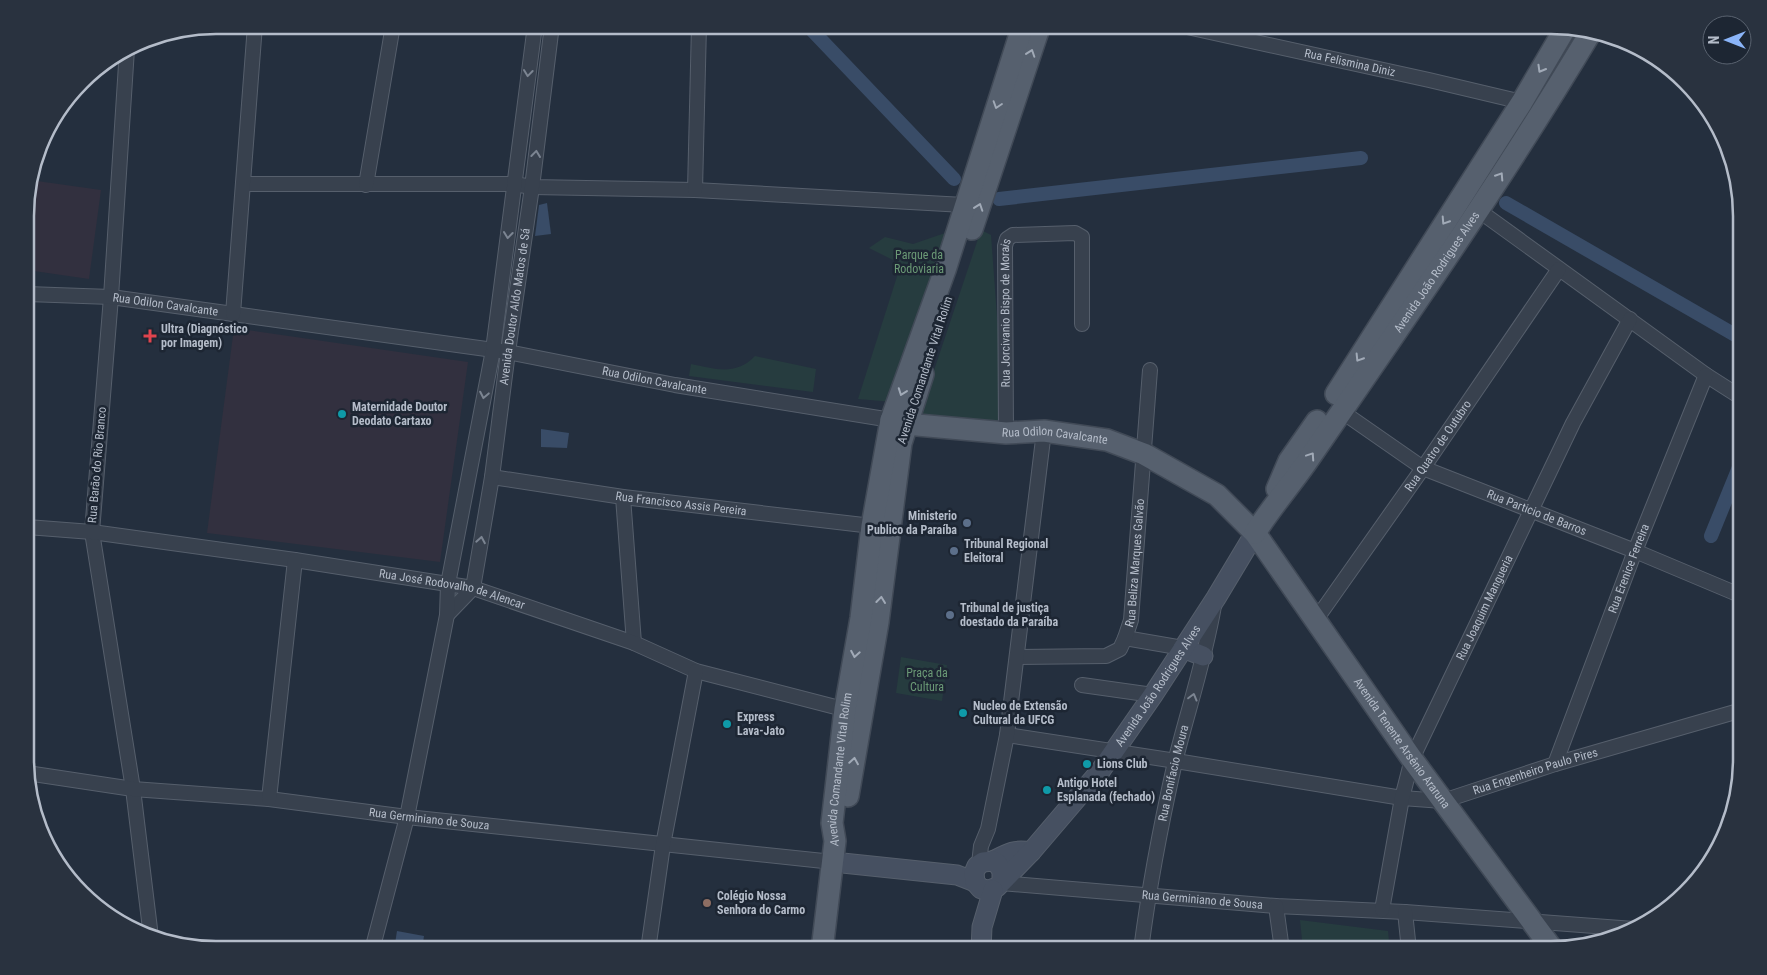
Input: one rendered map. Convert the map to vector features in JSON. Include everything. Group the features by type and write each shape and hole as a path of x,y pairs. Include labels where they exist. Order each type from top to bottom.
{"main road":[{"name":"Avenida Comandante Vital Rolim","path":"853,711 861,618 872,526 899,422 964,205 1020,34"},
{"name":"Avenida Comandante Vital Rolim","path":"823,941 834,852 832,823 853,711 878,622 901,443 899,422 1037,34"},
{"name":"Avenida João Rodrigues Alves","path":"1270,508 1289,461 1333,400 1522,102 1562,34"},
{"name":"Avenida João Rodrigues Alves","path":"834,852 957,875 987,875 1009,852 1018,850 1031,852 1115,752 1216,598 1270,508 1291,484 1478,210 1560,84 1588,37"},
{"name":"Rua Odilon Cavalcante","path":"899,422 1006,433 1044,431 1107,440 1144,454 1217,495 1255,533"},
{"name":"Avenida Tenente Arsênio Araruna","path":"1255,533 1315,622 1412,759 1546,941"},
{"path":"1183,648 1203,656"},
{"path":"981,941 982,927 978,902 987,875"}],"street":[{"path":"233,314 254,34"},
{"path":"366,185 391,34"},
{"name":"Avenida Doutor Aldo Matos de Sá","path":"374,941 407,817 447,615 448,584 493,350 534,34"},
{"name":"Avenida Doutor Aldo Matos de Sá","path":"473,588 492,477 551,34"},
{"path":"695,190 699,34"},
{"name":"Rua Felismina Diniz","path":"1219,34 1522,102"},
{"name":"Rua Barāo do Rio Branco","path":"127,57 112,297 92,532 133,789 150,929"},
{"path":"243,184 514,184 532,187 695,190 964,205"},
{"path":"1478,210 1706,375 1733,392"},
{"name":"Rua Jorcivanio Bispo de Morais","path":"1006,433 1005,246 1007,239 1013,235 1076,233 1082,237 1082,324"},
{"name":"Rua Quatro de Outubro","path":"1315,622 1423,468 1558,268"},
{"name":"Rua Odilon Cavalcante","path":"34,294 112,297 508,352 675,385 899,422"},
{"name":"Rua Joaquim Mangueria","path":"1382,910 1402,798 1412,759 1573,423 1630,319"},
{"name":"Rua Beliza Marques Galvão","path":"1018,657 1106,656 1120,649 1131,620 1150,370"},
{"name":"Rua Erenice Ferreira","path":"1555,764 1635,551 1706,375"},
{"name":"Rua Particio de Barros","path":"1341,411 1423,468 1635,551 1733,592"},
{"path":"987,875 988,829 1007,735 1018,657 1044,431"},
{"path":"476,440 496,442"},
{"name":"Rua Francisco Assis Pereira","path":"492,477 623,497 872,526"},
{"path":"623,497 634,643"},
{"name":"Rua José Rodovalho de Alencar","path":"34,528 92,532 296,560 473,588 634,643 696,671 853,711"},
{"path":"269,799 296,560"},
{"path":"447,615 473,588"},
{"name":"Rua Bonifacio Moura","path":"1142,941 1148,896 1176,761 1216,598"},
{"path":"1125,638 1183,648"},
{"path":"649,941 663,844 696,671"},
{"path":"1082,685 1153,695"},
{"name":"Rua Engenheiro Paulo Pires","path":"1007,735 1402,798 1443,801 1555,764 1733,713"},
{"name":"Rua Germiniano de Souza","path":"34,775 133,789 269,799 407,817 663,844 834,852"},
{"name":"Rua Germiniano de Sousa","path":"987,875 1148,896 1276,906 1382,910 1619,928"},
{"path":"1276,906 1281,941"},
{"path":"1405,912 1408,941"}],"shaded area":[{"path":"37,181 101,190 89,279 34,271 34,203"},
{"path":"234,328 468,362 440,562 207,533"}],"green space":[{"path":"981,230 991,235 1005,425 919,415"},
{"name":"Parque da Rodoviaria","path":"948,232 893,402 858,399 901,264 869,248 885,237 913,244"},
{"path":"755,356 816,369 813,392 689,376 691,364 717,369 733,369 748,362"},
{"name":"Praça da Cultura","path":"901,657 947,665 942,701 896,693"},
{"path":"1300,920 1388,931 1389,941 1302,941"}],"water":[{"path":"547,203 551,234 535,236 539,205"},
{"path":"541,429 569,433 567,448 541,447"},
{"path":"397,931 424,936 423,941 395,941"}],"waterway":[{"path":"816,34 954,179"},
{"path":"999,199 1361,158"},
{"path":"1506,203 1733,334"},
{"path":"1711,536 1733,482"}],"place":[{"name":"Ultra (Diagnóstico por Imagem)","path":"150,336"},
{"name":"Maternidade Doutor Deodato Cartaxo","path":"342,414"},
{"name":"Ministerio Publico da Paraíba","path":"967,523"},
{"name":"Tribunal Regional Eleitoral","path":"954,551"},
{"name":"Tribunal de justiça doestado da Paraíba","path":"950,615"},
{"name":"Nucleo de Extensão Cultural da UFCG","path":"963,713"},
{"name":"Express Lava-Jato","path":"727,724"},
{"name":"Lions Club","path":"1087,764"},
{"name":"Antigo Hotel Esplanada (fechado)","path":"1047,790"},
{"name":"Colégio Nossa Senhora do Carmo","path":"707,903"}]}
